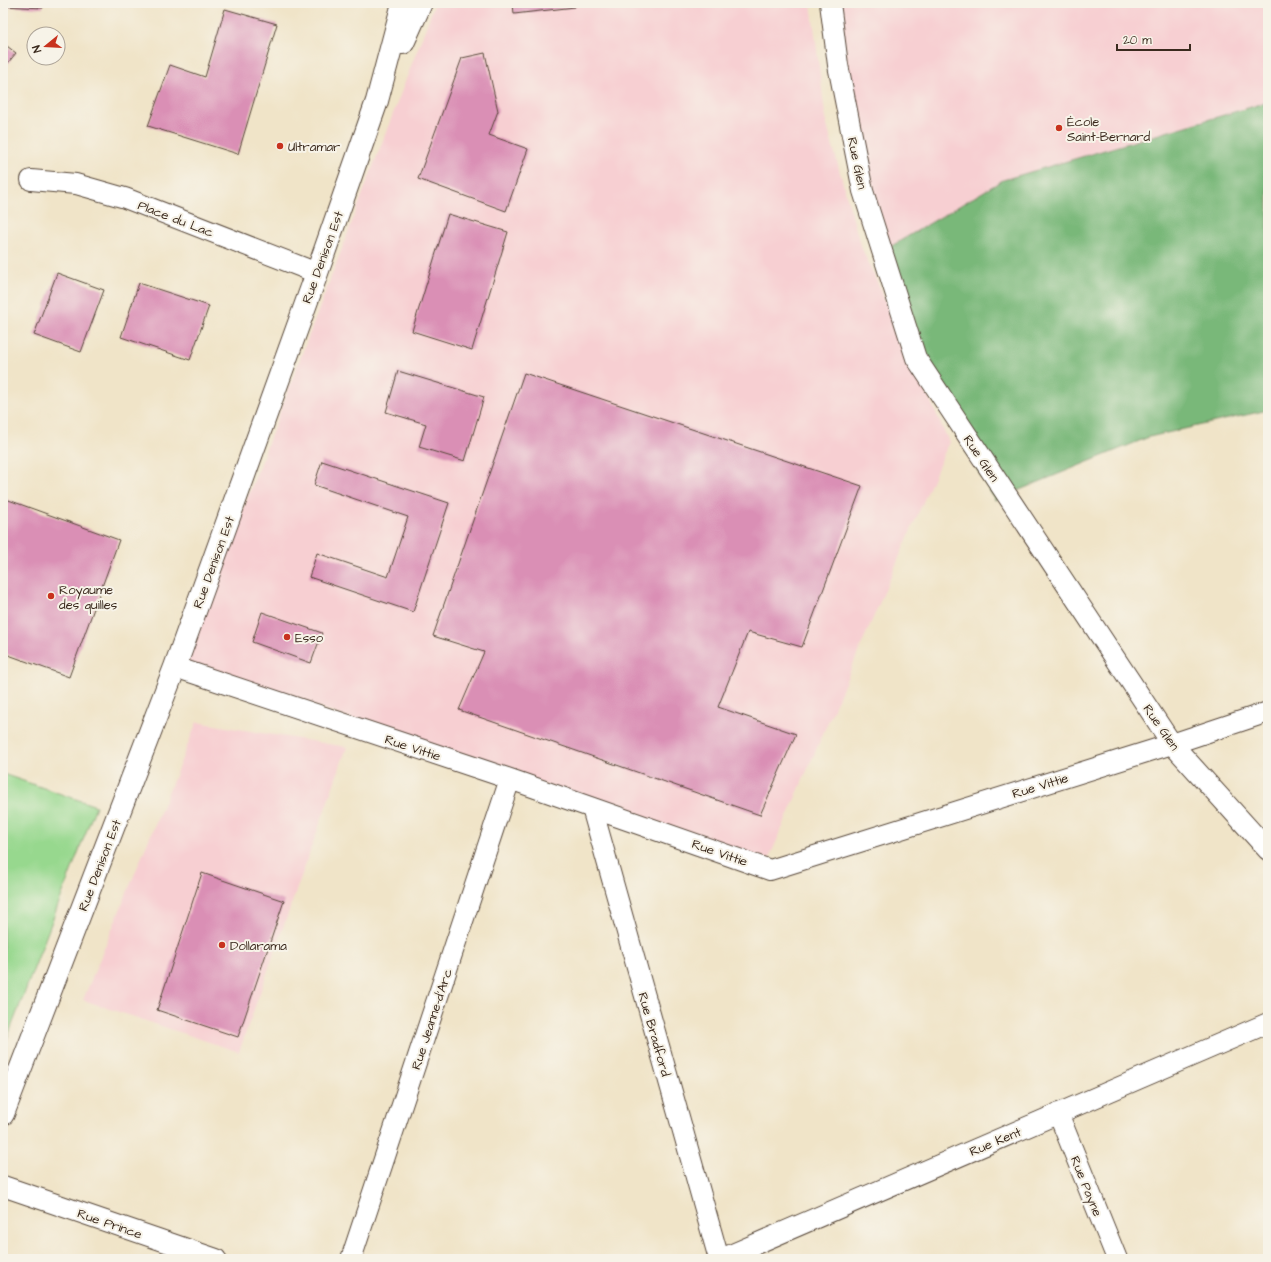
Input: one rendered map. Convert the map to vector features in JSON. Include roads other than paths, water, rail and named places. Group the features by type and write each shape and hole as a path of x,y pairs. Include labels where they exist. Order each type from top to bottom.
{"main road":[{"name":"Rue Denison Est","path":"3,1114 175,667 317,273 377,101 403,3"},
{"path":"377,101 421,3"}],"street":[{"name":"Rue Glen","path":"830,3 838,65 863,191 916,358 1172,744 1268,850"},
{"name":"Place du Lac","path":"31,180 76,184 125,198 317,273"},
{"name":"Rue Vittie","path":"175,667 510,779 770,870 1172,744 1268,712"},
{"name":"Rue Jeanne-d'Arc","path":"351,1259 510,779"},
{"name":"Rue Bradford","path":"592,808 720,1259"},
{"name":"Rue Kent","path":"720,1259 1268,1023"},
{"name":"Rue Payne","path":"1058,1113 1117,1259"},
{"name":"Rue Prince","path":"3,1186 216,1259"}],"place":[{"name":"École Saint-Bernard","path":"1059,128"},
{"name":"Ultramar","path":"280,146"},
{"name":"Royaume des quilles","path":"51,596"},
{"name":"Esso","path":"287,637"},
{"name":"Dollarama","path":"222,945"}]}
